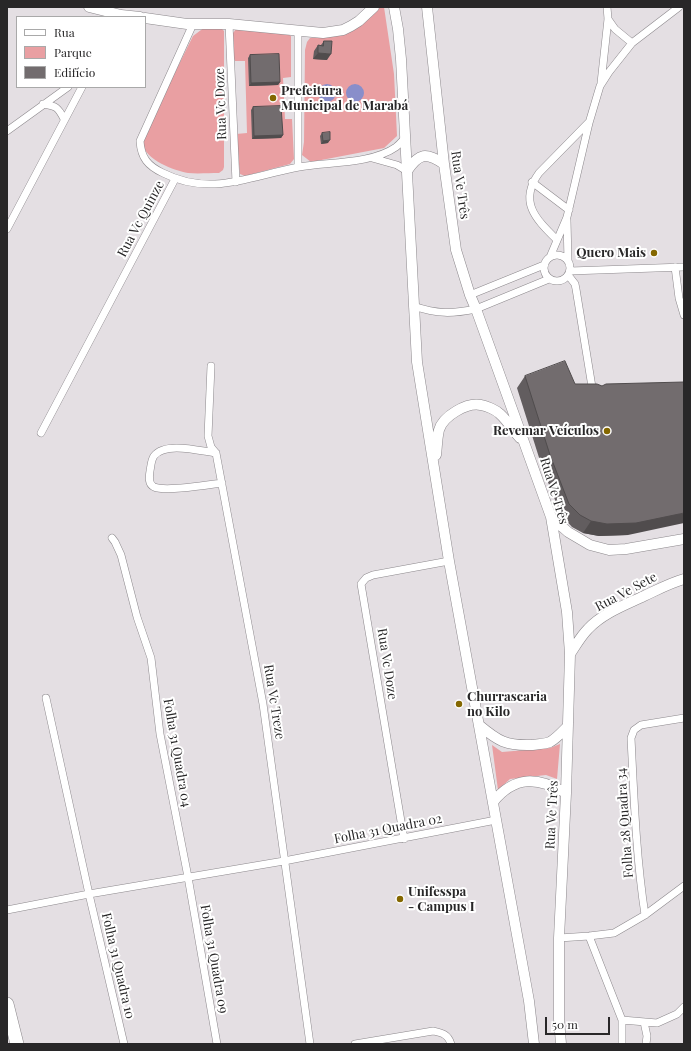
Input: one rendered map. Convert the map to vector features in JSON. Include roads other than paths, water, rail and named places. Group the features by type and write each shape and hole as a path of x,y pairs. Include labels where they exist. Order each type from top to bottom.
{"highway":[{"path":"7,1004 17,1044"}],"main road":[{"path":"89,7 120,16"},
{"path":"146,18 193,24 229,24 323,33 343,30 359,21 374,7"},
{"path":"394,7 401,59 417,362 449,561 529,1001 534,1044"},
{"name":"Rua Ve Três","path":"427,7 444,164 456,250 470,295 551,517 567,612 570,654 566,793 559,938 559,1020 561,1044"},
{"path":"407,171 412,163 419,157 425,155 431,156 444,164"},
{"path":"435,470 439,430 445,420 453,413 464,407 480,404 500,413 526,446"},
{"path":"551,517 568,532 590,545 610,550 626,549 684,539"},
{"name":"Rua Ve Sete","path":"570,654 579,639 589,628 605,616 628,603 684,579"},
{"path":"479,725 491,736 501,742 516,746 548,743 557,737 568,726"},
{"path":"493,802 501,792 521,782 543,782 551,784 566,793"}],"street":[{"path":"593,393 575,284 569,273 570,266 568,261 567,218 588,123 600,86 608,20 607,7"},
{"path":"600,86 632,43 679,7"},
{"path":"608,20 615,29 632,43"},
{"name":"Rua Vc Quinze","path":"41,433 175,179 152,168 146,162 140,148 140,141 193,24"},
{"name":"Rua Vc Doze","path":"229,24 236,182"},
{"path":"298,30 298,168"},
{"path":"7,131 67,88"},
{"path":"7,229 81,88"},
{"path":"43,104 56,107 60,110 64,119"},
{"path":"557,240 533,211 529,200 529,191 532,182 539,173 588,123"},
{"path":"175,179 196,184 219,184 236,182 298,168 372,158 396,147 405,138"},
{"path":"372,158 397,165 407,171"},
{"path":"532,182 568,210"},
{"path":"470,295 544,265 550,257 567,218"},
{"path":"550,257 560,255 568,261"},
{"path":"544,265 546,275 550,279 559,281 569,273 684,267"},
{"path":"675,267 679,298 684,316"},
{"path":"413,306 432,312 449,313 476,309 550,279"},
{"name":"Rua Vc Treze","path":"211,366 208,436 211,447 216,453 263,704 310,1044"},
{"path":"216,453 175,448 164,449 156,454 153,459 149,475 150,483 153,486 166,488 222,483"},
{"name":"Folha 31 Quadra 04","path":"112,538 121,555 137,617 151,658 160,734 188,877"},
{"name":"Rua Vc Doze","path":"404,839 361,584 366,578 373,575 449,561"},
{"path":"46,698 89,894"},
{"name":"Folha 28 Quadra 34","path":"646,915 640,878 631,738 634,730 642,725 684,718"},
{"name":"Folha 31 Quadra 02","path":"188,877 404,839 496,820"},
{"path":"7,910 188,877"},
{"name":"Folha 31 Quadra 09","path":"188,877 217,1044"},
{"path":"559,938 614,933 646,915 684,886"},
{"name":"Folha 31 Quadra 10","path":"89,894 124,1044"},
{"path":"590,936 622,1020 622,1044"},
{"path":"647,1036 658,1023 678,1014 684,1007"},
{"path":"622,1020 658,1023"},
{"path":"644,1022 647,1036 646,1044"},
{"path":"355,1044 433,1031 443,1033 449,1038 451,1044"}],"water":[{"path":"327,84 333,87 336,93 333,99 327,102 321,99 318,93 321,87"},
{"path":"355,84 361,87 364,93 361,99 355,102 349,99 346,93 349,87"}],"place":[{"name":"Prefeitura Municipal de Marabá","path":"273,98"},
{"name":"Quero Mais","path":"654,253"},
{"name":"Revemar Veículos","path":"607,431"},
{"name":"Churrascaria no Kilo","path":"459,704"},
{"name":"Unifesspa - Campus I","path":"400,899"}]}
